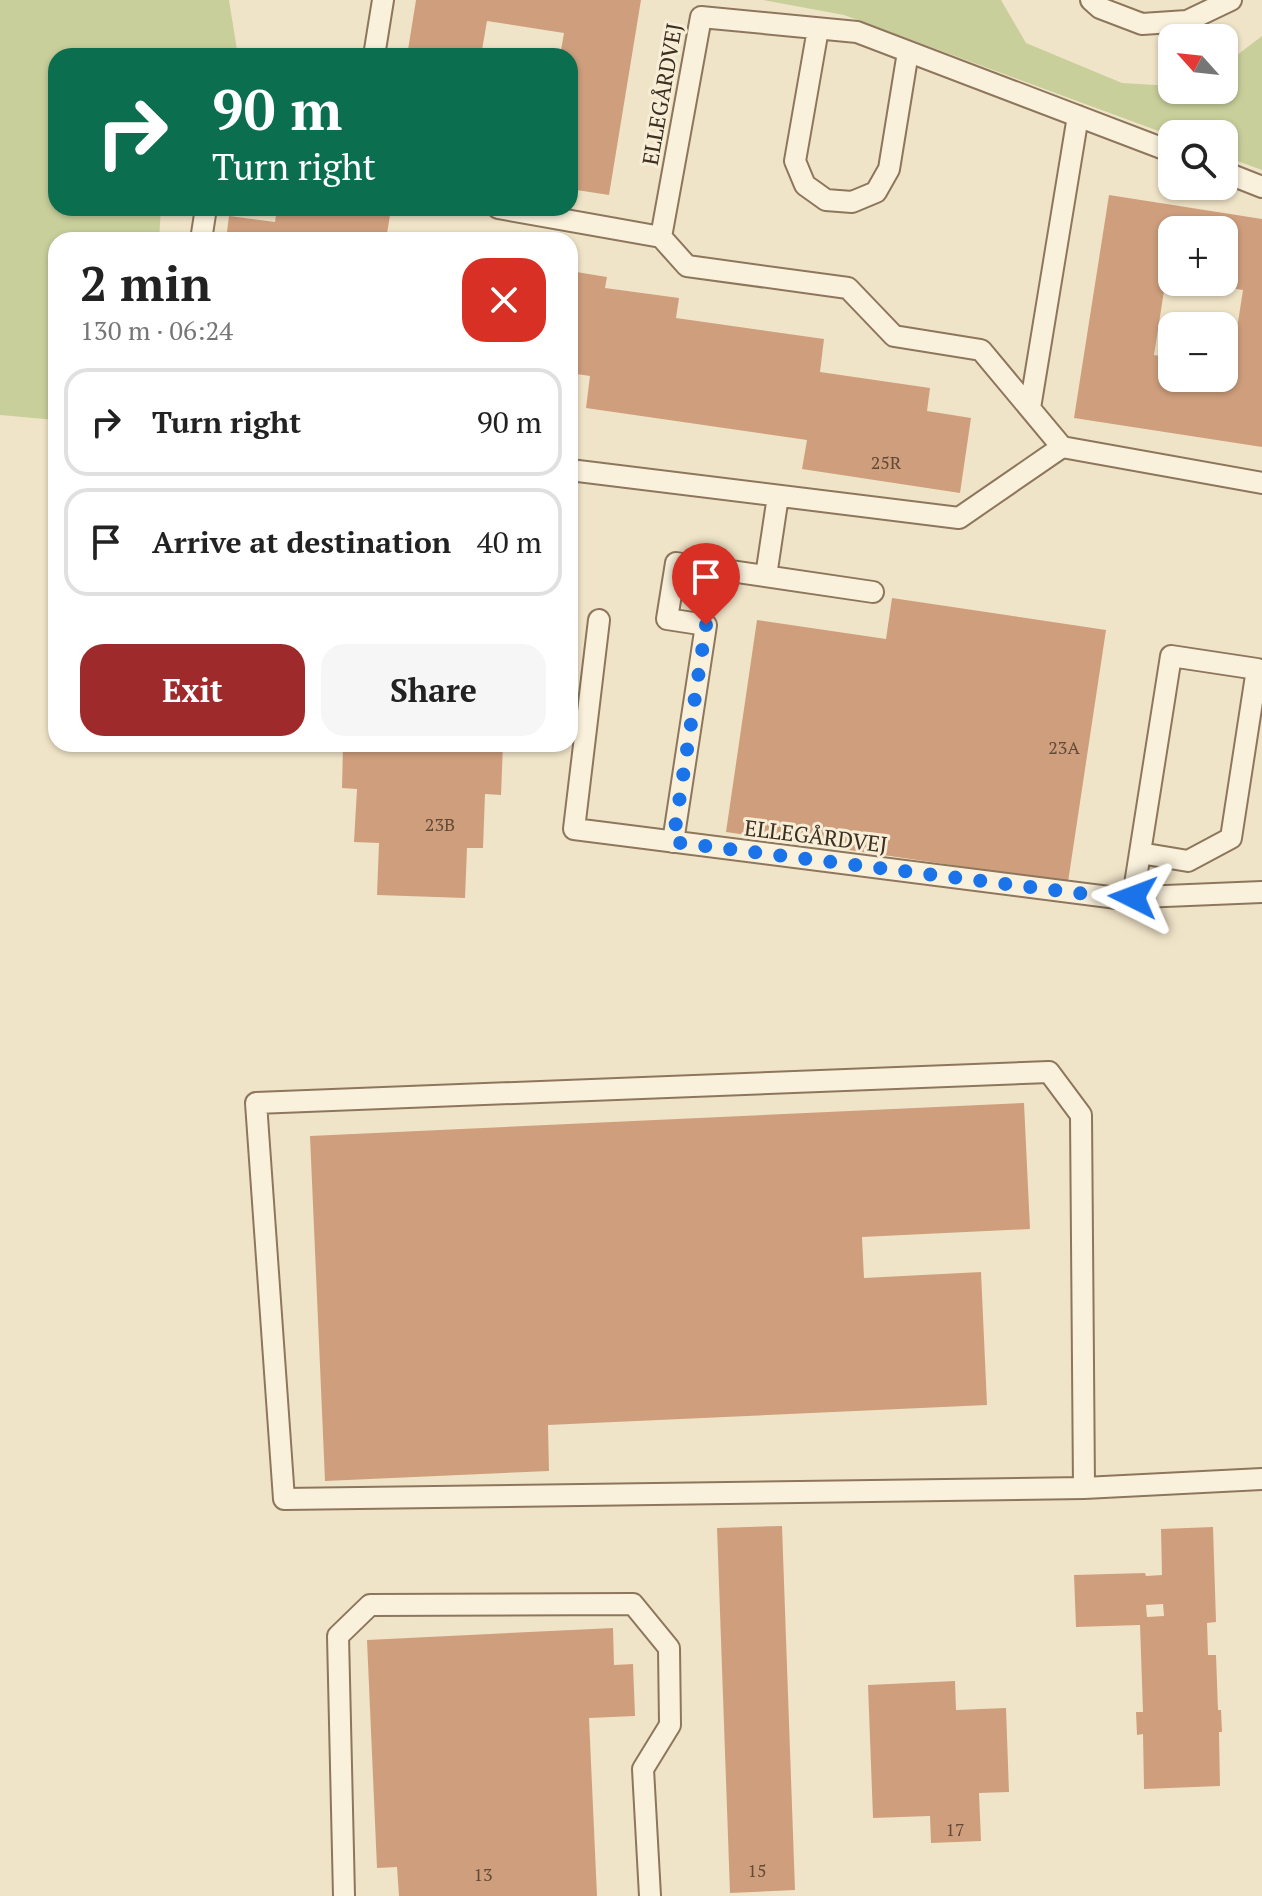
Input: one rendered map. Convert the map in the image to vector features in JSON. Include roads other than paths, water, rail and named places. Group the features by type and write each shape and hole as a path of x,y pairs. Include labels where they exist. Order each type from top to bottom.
{"lane":[{"path":"375,48 383,0"},
{"path":"1091,0 1100,8 1142,24 1187,21 1231,0"},
{"name":"ELLEGÅRDVEJ","path":"661,237 701,17 857,32 1158,147"},
{"path":"818,29 795,161 805,185 826,200 852,202 876,192 889,169 908,52"},
{"path":"1030,408 1078,116"},
{"path":"1238,178 1262,187"},
{"path":"543,216 661,237 687,266 848,288 894,336 981,350 1062,447 1262,483"},
{"path":"578,471 959,518 1062,447"},
{"path":"766,576 778,496"},
{"path":"673,842 706,625 667,619 676,563 873,592"},
{"name":"ELLEGÅRDVEJ","path":"599,620 574,829 1117,898 1262,892"},
{"path":"1133,897 1171,656 1257,669 1231,838 1188,861 1140,853"},
{"path":"1084,1488 1081,1115 1049,1072 256,1103 284,1499 1084,1488 1262,1479"},
{"path":"344,1896 338,1636 370,1605 633,1604 669,1648 670,1725 643,1769 650,1896"}]}
